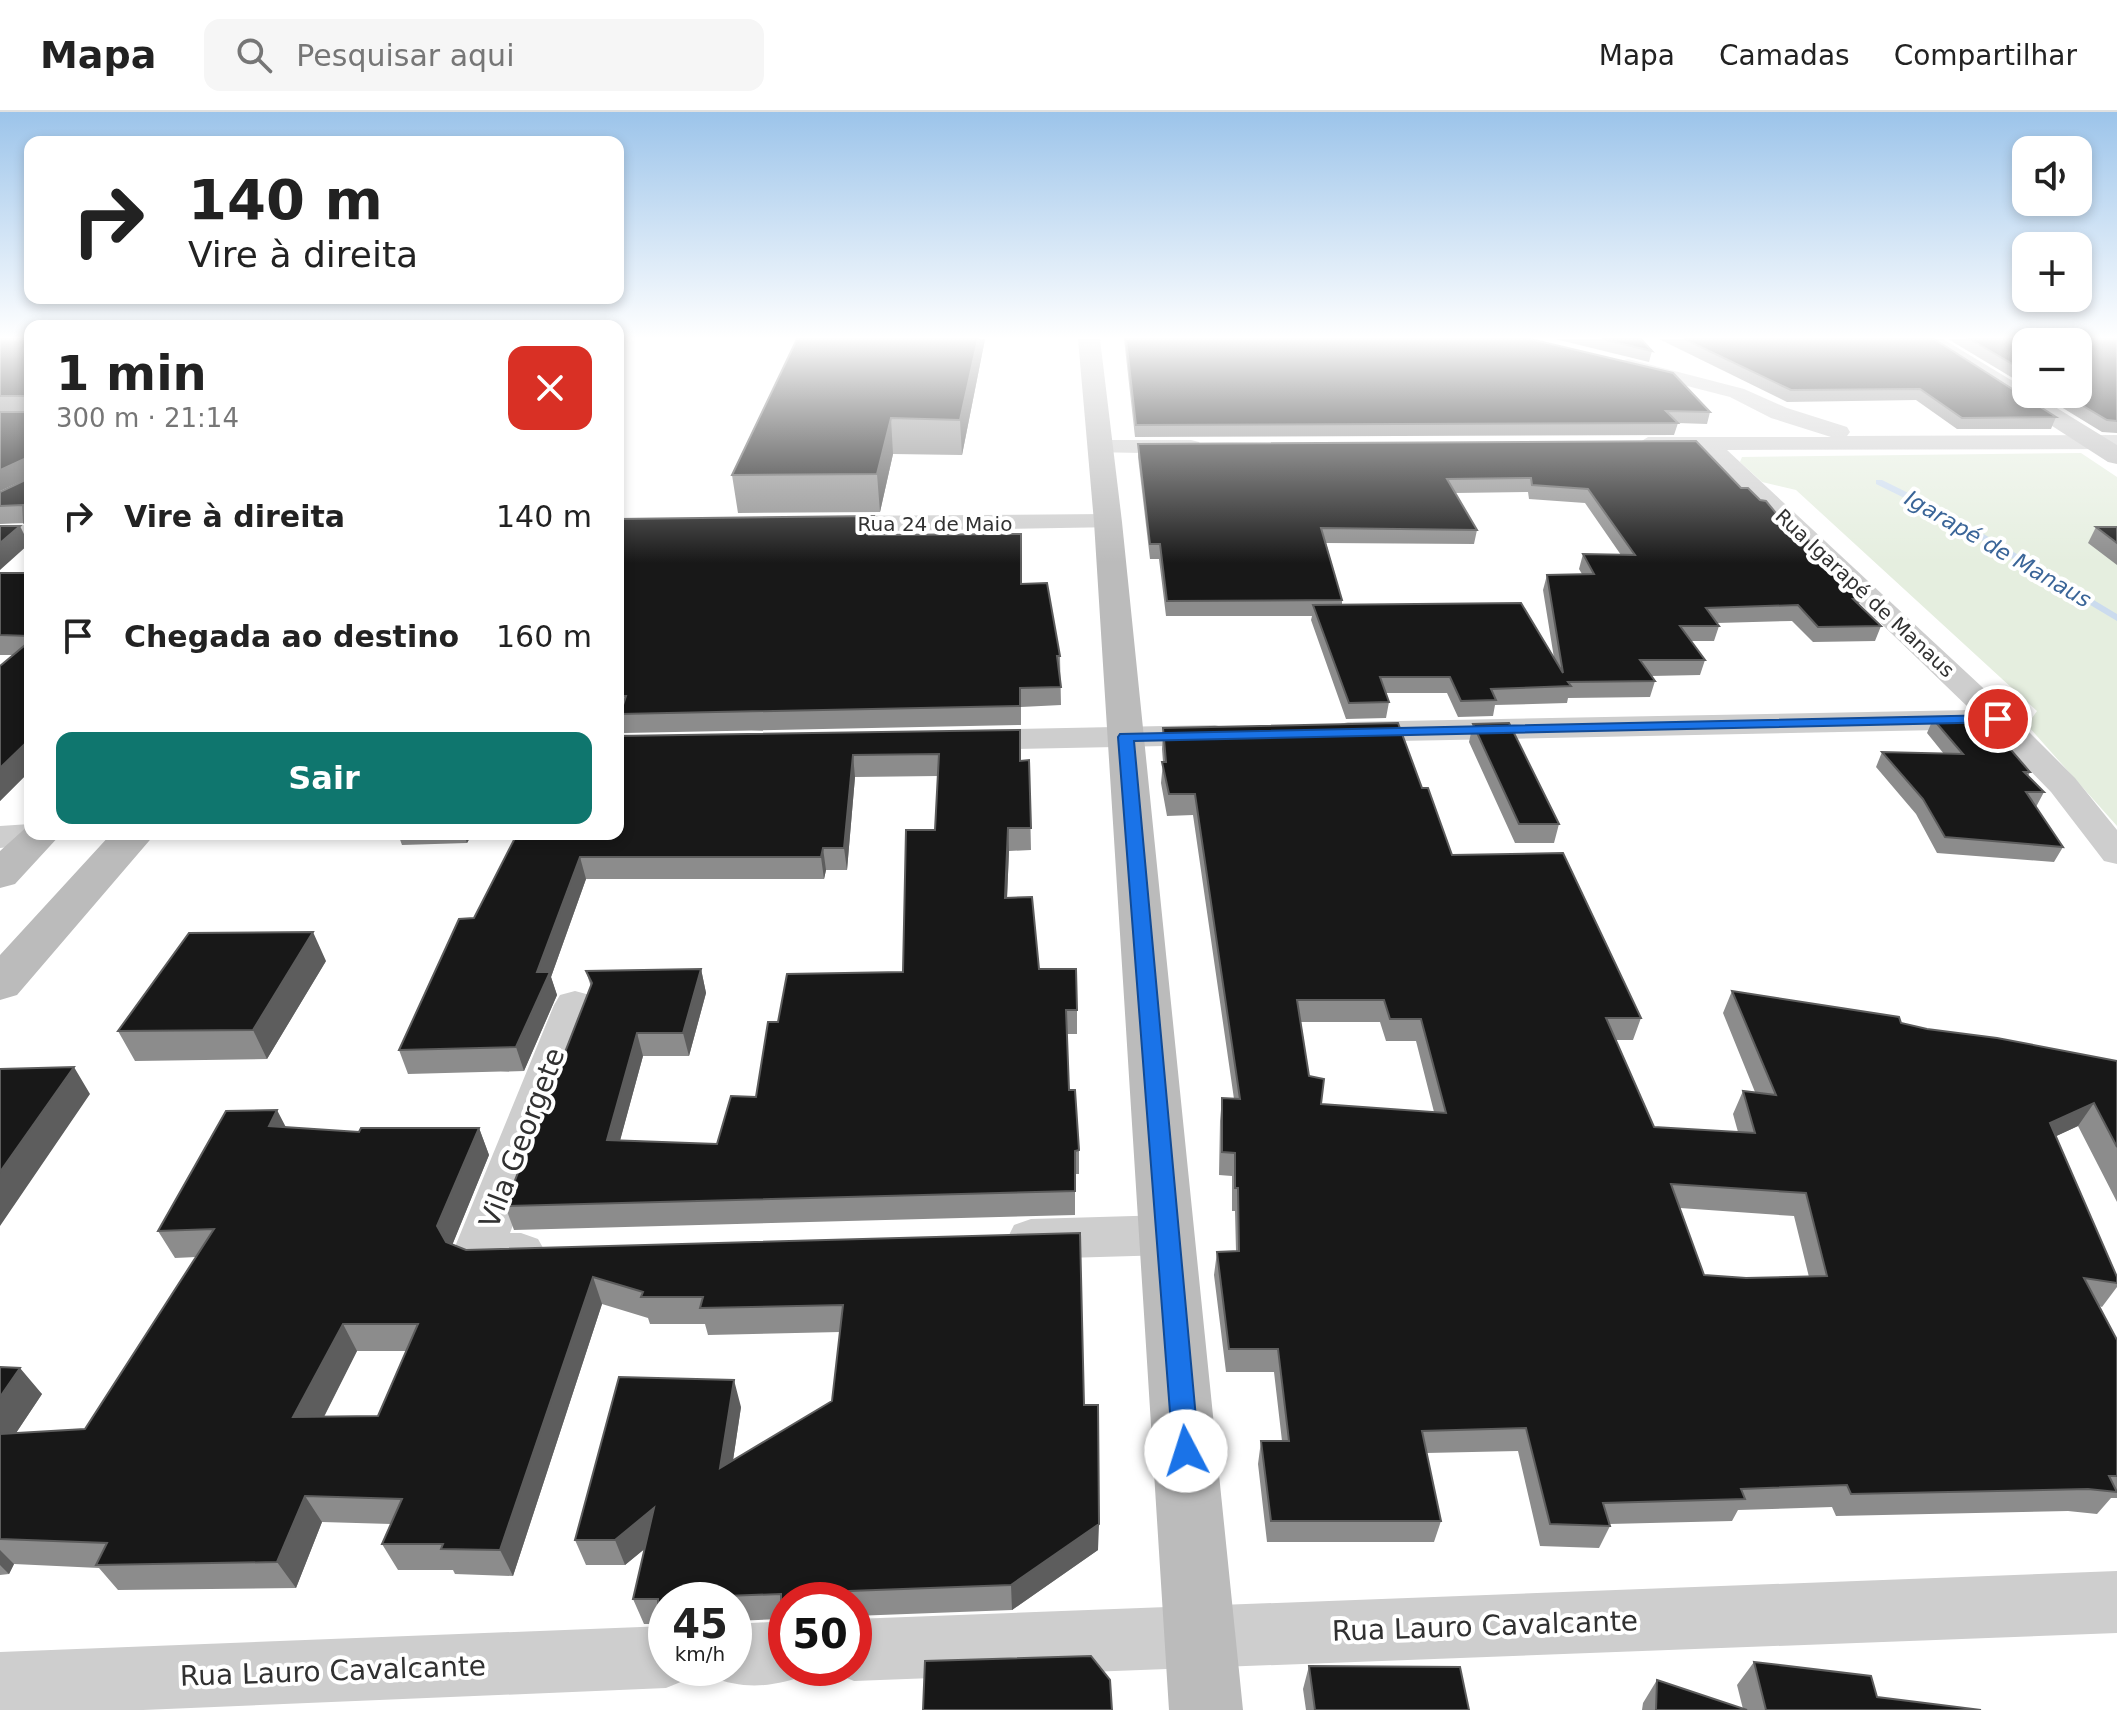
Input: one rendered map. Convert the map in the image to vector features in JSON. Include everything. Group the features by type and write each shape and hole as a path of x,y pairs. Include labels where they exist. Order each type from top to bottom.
{"main road":[{"path":"1097,414 1206,1710"},
{"path":"2057,414 2106,442 2117,456"},
{"path":"0,875 34,840"},
{"path":"0,984 129,840"}],"street":[{"path":"1745,443 1772,434 1782,425 1779,414"},
{"path":"1781,414 1826,429 1889,442"},
{"path":"1627,444 2106,442"},
{"name":"Rua Igarapé de Manaus","path":"1707,444 1998,719 2063,785 2117,853"},
{"path":"1101,447 1213,447"},
{"name":"Rua 24 de Maio","path":"808,524 1108,522"},
{"path":"0,534 24,533"},
{"path":"1326,733 1998,719"},
{"path":"935,740 1249,734"},
{"path":"0,837 24,835"},
{"name":"Vila Georgete","path":"571,1251 477,1254 575,1005"},
{"path":"995,1240 1168,1235"},
{"name":"Rua Lauro Cavalcante","path":"872,1649 2117,1602"},
{"name":"Rua Lauro Cavalcante","path":"0,1684 648,1658"}],"green space":[{"path":"2081,453 2117,477 2117,826 2027,725 2037,711 1796,490 1762,482 1740,462 1742,457"}],"building":[{"path":"0,414 24,414 24,459 0,470"},
{"path":"761,414 961,414 960,420 891,418 877,474 732,475"},
{"path":"1135,414 1669,414 1678,423 1136,425"},
{"path":"1956,414 2051,414 2056,417 1962,418"},
{"path":"2096,414 2117,414 2117,421 2107,420"},
{"path":"1696,441 1741,488 1748,488 1760,500 1766,501 1794,535 1804,535 1861,598 1853,599 1881,626 1818,627 1798,605 1706,608 1719,626 1680,626 1705,660 1640,660 1655,681 1568,682 1571,686 1491,689 1496,700 1461,701 1450,677 1380,677 1389,702 1349,703 1313,605 1521,603 1563,673 1547,575 1594,574 1583,554 1635,555 1588,489 1532,485 1531,478 1447,479 1477,530 1321,528 1342,600 1167,601 1160,544 1150,544 1138,444"},
{"path":"24,459 24,522 23,505 0,506 0,492 23,481"},
{"path":"874,516 869,535 1021,534 1021,584 1047,583 1060,656 1057,656 1061,687 1020,688 1020,706 624,714 624,519"},
{"path":"0,526 20,526 0,543"},
{"path":"2096,527 2117,527 2117,543"},
{"path":"0,573 24,573 24,636 0,635"},
{"path":"24,646 24,745 0,768 0,666"},
{"path":"1933,719 1985,720 2030,772 2024,772 2044,792 2026,792 2063,847 1945,837 1923,799 1882,752 1963,754"},
{"path":"1398,723 1422,788 1428,788 1452,855 1563,853 1641,1018 1606,1018 1654,1127 1755,1133 1743,1091 1776,1095 1732,991 1899,1017 1901,1023 1927,1029 1997,1038 2117,1061 2117,1147 2094,1103 2050,1123 2117,1277 2117,1283 2084,1278 2117,1340 2117,1476 2109,1476 2117,1492 2088,1489 1851,1494 1847,1485 1741,1489 1745,1499 1603,1503 1610,1526 1550,1524 1526,1428 1422,1431 1441,1521 1271,1521 1261,1441 1289,1441 1278,1349 1229,1349 1217,1252 1239,1251 1238,1188 1235,1188 1235,1153 1222,1152 1222,1098 1240,1099 1195,794 1169,794 1162,762 1166,762 1163,728","holes":["1297,1000 1384,1000 1390,1019 1421,1019 1446,1113 1321,1104 1324,1079 1309,1076","1671,1184 1806,1193 1827,1276 1746,1278 1704,1275"]},
{"path":"1509,723 1559,824 1519,824 1473,724"},
{"path":"1020,730 1020,761 1029,760 1031,828 1008,828 1005,898 1032,897 1039,969 1076,969 1077,1010 1066,1010 1069,1090 1075,1090 1079,1150 1075,1151 1075,1191 505,1206 592,983 586,971 701,969 683,1033 637,1033 607,1140 717,1144 731,1096 756,1097 768,1022 778,1022 787,974 903,972 906,830 935,830 939,754 853,755 844,848 823,848 821,857 580,857 537,972 550,972 516,1047 399,1050 459,919 474,918 514,840 624,840 624,736"},
{"path":"313,932 253,1030 118,1031 189,933"},
{"path":"74,1067 0,1172 0,1069"},
{"path":"277,1110 269,1126 359,1132 361,1128 479,1128 437,1226 446,1242 466,1250 1080,1233 1084,1405 1098,1405 1099,1524 1011,1585 872,1590 872,1582 768,1582 768,1594 752,1595 752,1582 648,1582 648,1599 633,1599 654,1508 615,1540 575,1540 619,1377 734,1380 720,1468 832,1401 843,1305 700,1308 703,1297 641,1297 643,1292 593,1277 500,1550 441,1549 443,1544 382,1544 402,1499 305,1496 277,1562 96,1565 107,1543 0,1539 0,1434 85,1429 214,1229 158,1231 226,1111","holes":["343,1324 418,1324 378,1416 293,1417"]},
{"path":"0,1367 20,1368 0,1397"},
{"path":"1091,1656 1110,1680 1112,1710 923,1710 925,1661"},
{"path":"1754,1662 1871,1676 1877,1697 1981,1710 1766,1710"},
{"path":"1309,1666 1460,1667 1469,1710 1315,1710"},
{"path":"1657,1680 1747,1710 1656,1710"}],"waterway":[{"name":"Igarapé de Manaus","path":"1879,482 1944,514 2117,618"}],"route":[{"path":"1186,1451 1126,737 1998,719"}]}
